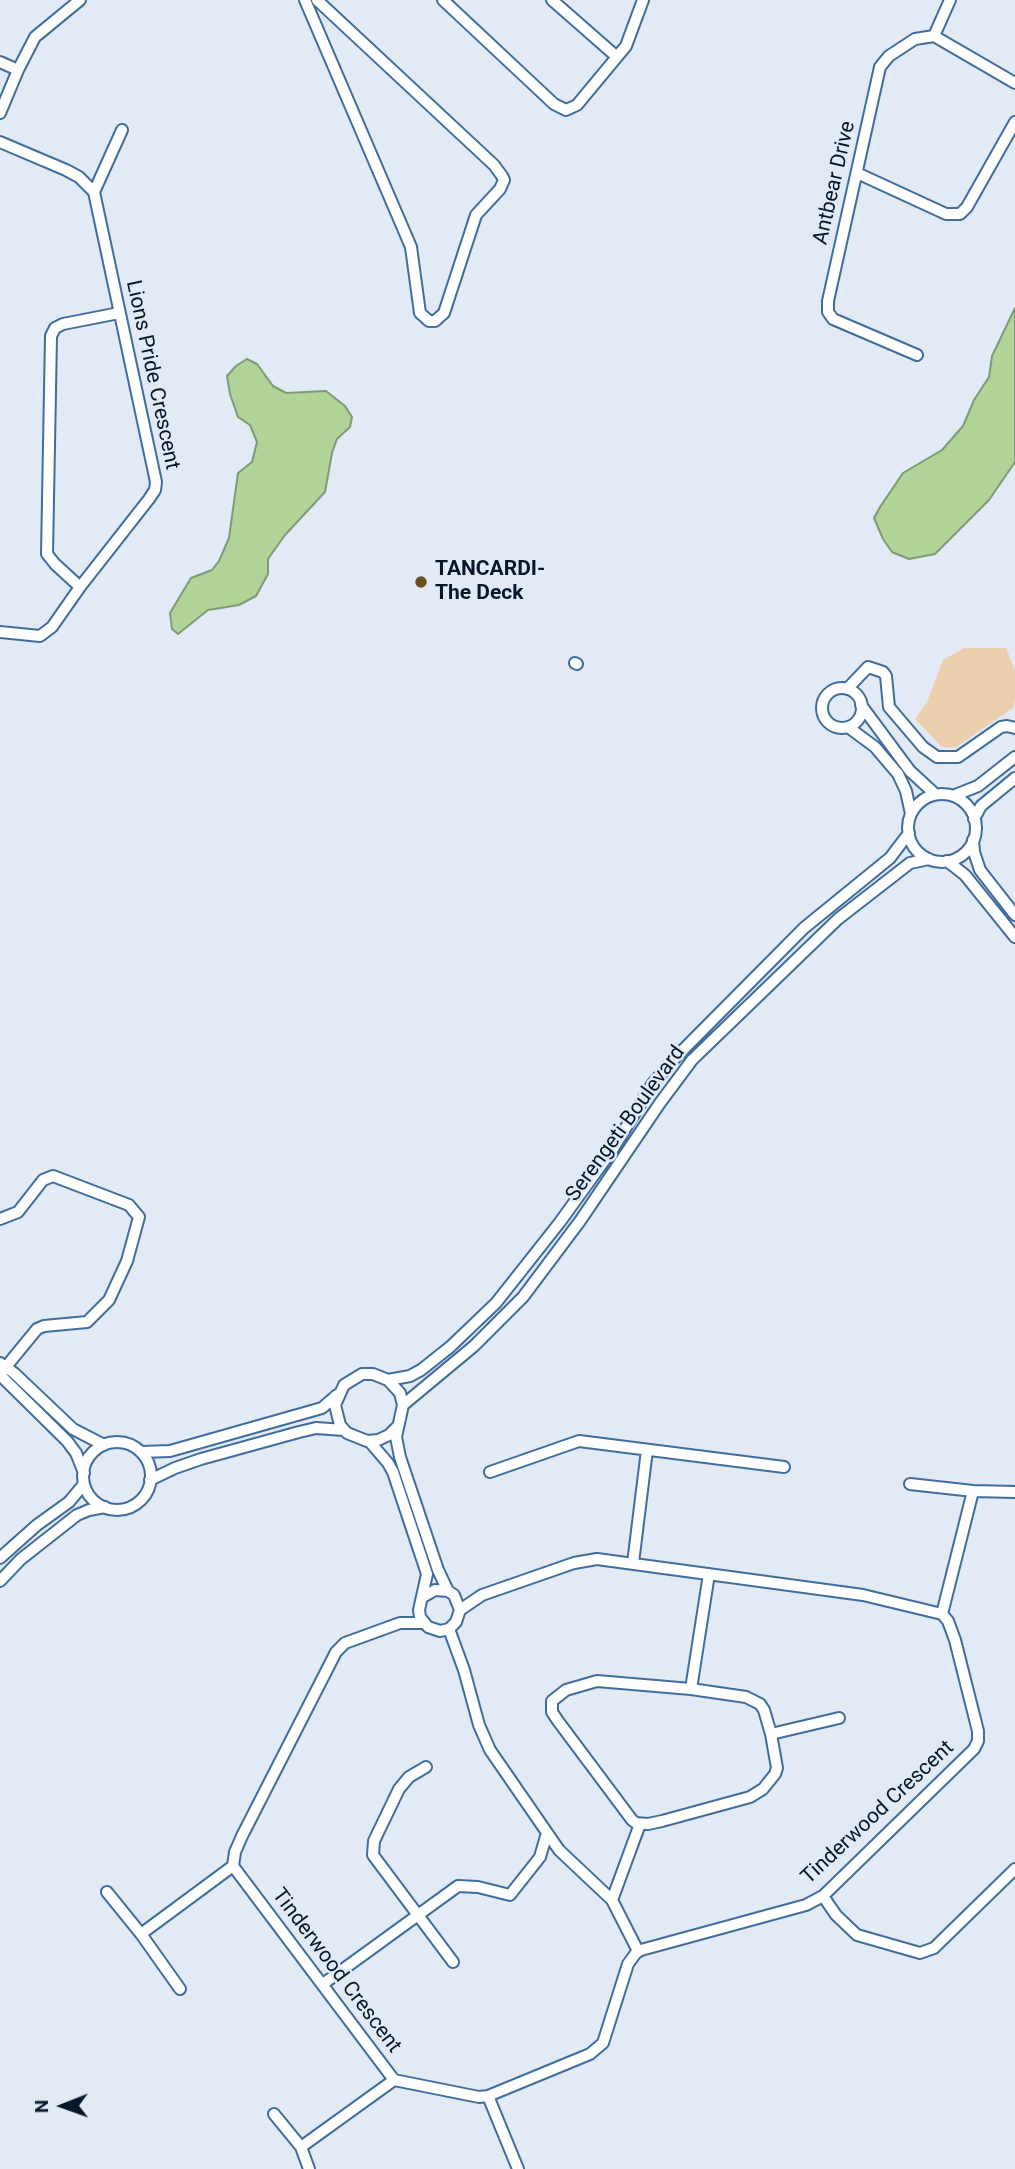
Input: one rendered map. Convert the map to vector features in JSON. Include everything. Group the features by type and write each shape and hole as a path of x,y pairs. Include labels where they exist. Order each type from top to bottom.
{"street":[{"path":"0,113 35,37 80,0"},
{"path":"304,0 411,247 420,313 429,321 440,319 476,215 500,189 504,180 495,166 317,0"},
{"path":"443,0 554,104 566,110 577,105 626,46 643,0"},
{"path":"552,0 617,57"},
{"path":"950,0 934,36 1015,83"},
{"path":"316,26 331,14"},
{"name":"Antbear Drive","path":"917,355 841,323 833,319 828,312 832,284 883,62 915,39 934,36"},
{"path":"0,62 18,70"},
{"path":"857,173 946,214 960,214 967,207 1015,122"},
{"path":"0,142 66,170 79,177 94,192 122,130"},
{"name":"Lions Pride Crescent","path":"0,632 28,637 45,634 155,490 154,471 94,192"},
{"path":"80,587 47,554 51,336 55,328 63,324 119,313"},
{"path":"847,689 868,667 883,672 886,676 891,710 923,747 937,757 958,757 1002,727 1015,728"},
{"path":"935,794 909,771 858,697 847,689 834,690 828,694 822,705 827,722 832,726 848,727 875,747 898,774 906,790 911,814 909,833 913,845 920,853 929,859 947,860 961,855 973,840"},
{"path":"848,727 859,717 861,705"},
{"path":"953,796 978,786 1015,757"},
{"path":"1015,778 981,806 974,819 973,840 980,870 1015,915"},
{"path":"911,814 925,798 935,794 953,796 966,804 974,819"},
{"name":"Serengeti Boulevard","path":"388,1380 414,1374 450,1347 496,1303 560,1222 614,1147 653,1083 673,1060 804,928 890,858 909,833"},
{"name":"Serengeti Boulevard","path":"403,1405 474,1346 523,1297 580,1221 692,1060 838,919 910,863 929,859"},
{"path":"947,860 965,875 1015,937"},
{"path":"0,1219 18,1212 43,1180 53,1176 129,1205 139,1217 127,1261 109,1300 87,1322 37,1329 2,1369 36,1402 74,1449 84,1478 88,1494 105,1507 127,1509 137,1504 145,1495 150,1480 148,1462 141,1452 121,1442 104,1445 92,1454 84,1478 69,1502 37,1525 0,1558"},
{"path":"141,1452 170,1451 322,1408 344,1385 362,1374 373,1374 388,1380 400,1393 402,1416 389,1435 369,1441 356,1439 344,1430 336,1415 338,1394"},
{"path":"36,1402 79,1434 104,1445"},
{"path":"397,1427 400,1457 427,1574 420,1617 434,1630 449,1629 456,1622 460,1610 482,1595 583,1560 597,1559 863,1595 942,1614 973,1491"},
{"path":"150,1480 201,1459 299,1432 316,1428 344,1430"},
{"path":"369,1441 388,1463 416,1526 460,1610"},
{"path":"490,1472 579,1441 785,1467"},
{"path":"633,1563 647,1450"},
{"path":"910,1484 973,1491 1015,1492"},
{"path":"0,1581 21,1559 78,1515 105,1507"},
{"path":"691,1689 709,1574"},
{"path":"400,1623 435,1590 482,1595"},
{"name":"Tinderwood Crescent","path":"233,1866 394,2080 479,2097 488,2096 597,2050 603,2043 628,1964 638,1951 806,1905 822,1896 976,1745 978,1731 955,1640 948,1621 942,1614"},
{"path":"141,1934 233,1866 235,1852 242,1836 336,1652 345,1643 400,1623 424,1623"},
{"path":"449,1629 464,1670 479,1726 490,1750 559,1850 612,1900 638,1951"},
{"path":"597,1681 691,1689 756,1701 764,1710 771,1734 776,1768 773,1778 763,1790 738,1801 662,1821 640,1824 632,1820 558,1721 552,1712 552,1701 566,1690 597,1681"},
{"path":"771,1734 839,1718"},
{"path":"426,1767 404,1781 372,1849 376,1862 453,1962"},
{"path":"612,1900 640,1824"},
{"path":"323,1984 458,1886 478,1887 510,1895 540,1857 547,1832"},
{"path":"540,1857 559,1850"},
{"path":"822,1896 836,1916 857,1935 916,1953 934,1948 1015,1869"},
{"path":"107,1892 180,1989"},
{"path":"300,2147 394,2080"},
{"path":"488,2096 518,2169"},
{"path":"274,2113 300,2147 309,2169"}],"shaded area":[{"path":"1015,308 1015,462 989,500 935,554 909,559 892,552 874,518 903,473 942,450 963,426 974,400 989,377 992,356"},
{"path":"247,359 257,364 273,386 286,393 326,391 345,406 352,417 350,427 337,439 325,492 285,535 268,559 268,574 256,596 239,605 208,610 178,634 172,629 170,613 191,578 212,570 219,561 229,538 238,473 252,462 257,442 250,425 238,417 227,376"},
{"path":"964,648 1006,648 1015,670 1015,701 1013,708 955,748 942,747 915,719 927,702 943,660"}],"place":[{"name":"TANCARDI- The Deck","path":"421,582"}]}
